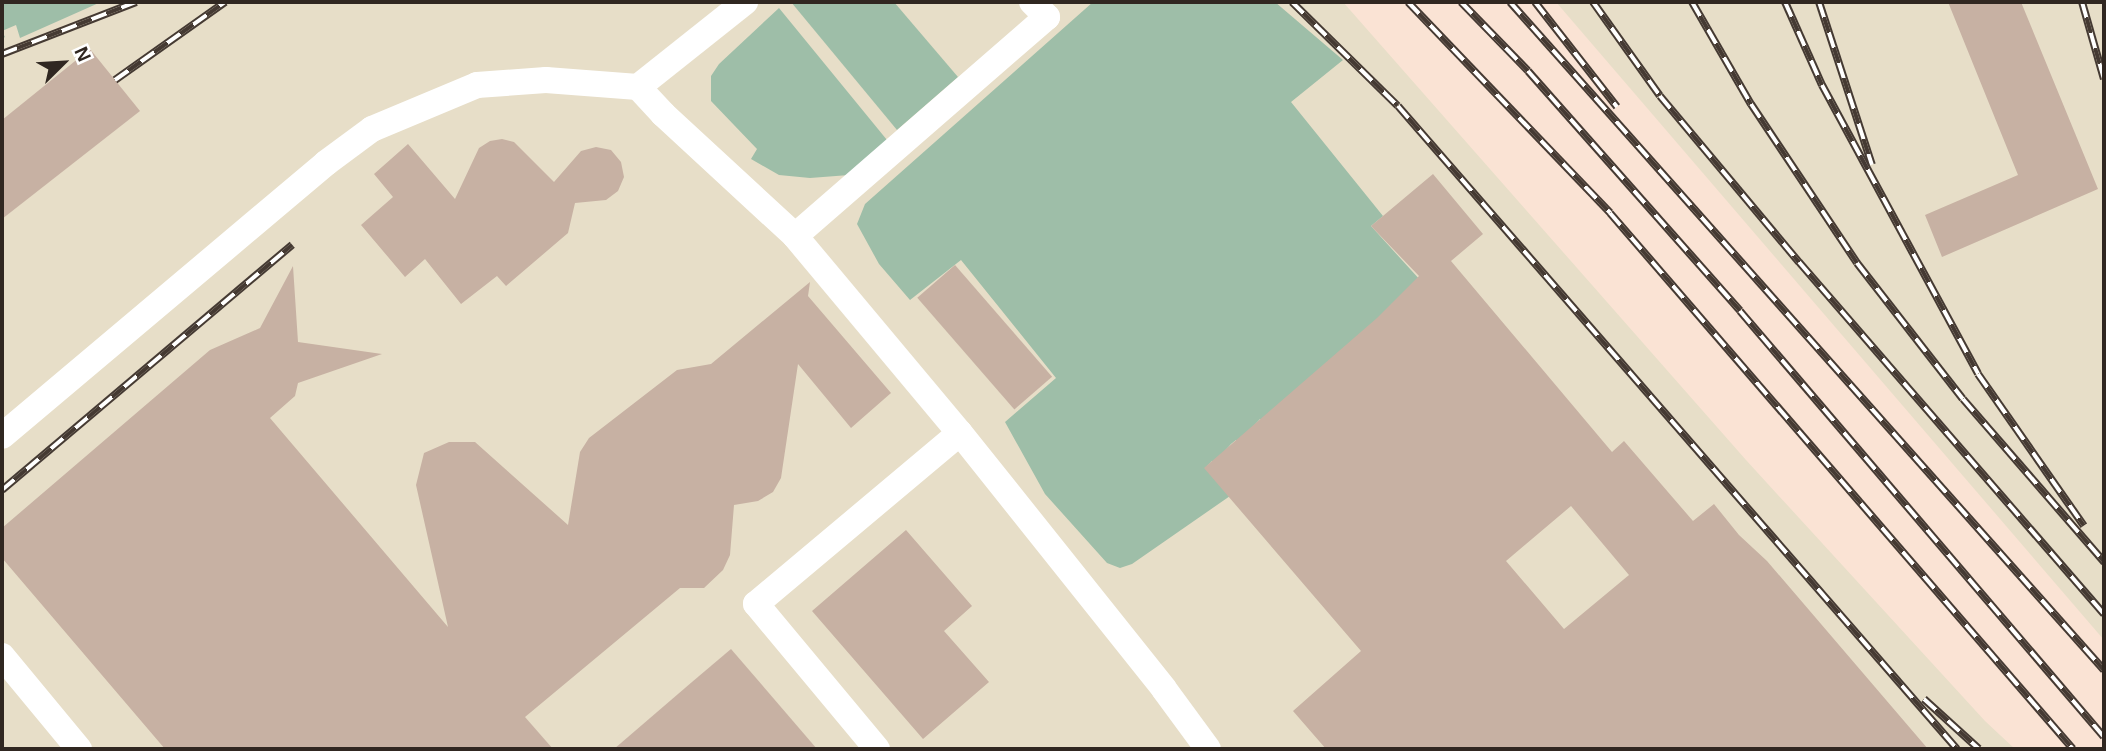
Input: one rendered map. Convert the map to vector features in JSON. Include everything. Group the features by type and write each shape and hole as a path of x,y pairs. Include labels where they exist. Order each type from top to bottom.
{"lane":[{"path":"638,87 745,2"},
{"path":"795,236 1046,17 1032,2"},
{"path":"2,436 326,163 372,130 477,85 546,80 638,87 795,236 960,433 1164,689 1208,749"},
{"path":"877,749 756,604 960,433"},
{"path":"2,656 79,749"}],"shaded area":[{"path":"2,2 1343,2 1746,460 1985,721 2015,749 2,749"},
{"path":"1556,2 2104,2 2104,640"}],"green space":[{"path":"2,2 101,2 20,38 16,25 2,31"},
{"path":"791,2 894,2 958,77 897,130"},
{"path":"1093,2 1275,2 1343,60 1291,102 1383,216 1371,226 1421,281 1263,421 1260,419 1239,442 1236,440 1214,463 1212,461 1207,466 1230,496 1132,564 1120,568 1107,563 1045,494 1005,422 1056,378 961,260 910,300 879,264 857,224 865,204"},
{"path":"779,8 887,140 849,175 810,178 779,175 751,159 757,149 711,101 711,76 719,64"}],"building":[{"path":"1948,2 2021,2 2098,189 1942,257 1925,215 2018,175"},
{"path":"90,49 140,111 2,219 2,120"},
{"path":"502,139 514,142 554,182 581,151 596,147 611,150 621,162 624,177 618,191 606,200 575,203 568,233 506,286 497,276 461,304 425,259 405,277 361,225 393,197 374,174 408,144 455,199 479,148 490,141"},
{"path":"1433,174 1483,234 1451,261 1612,452 1624,441 1693,521 1714,504 1739,535 1767,561 1928,749 1326,749 1293,711 1361,651 1204,468 1377,318 1419,276 1371,226","holes":["1571,506 1629,575 1564,629 1506,561"]},
{"path":"955,265 1052,377 1014,409 917,298"},
{"path":"293,266 298,342 382,354 298,383 295,396 270,418 448,627 416,485 424,453 449,442 475,442 568,525 580,452 589,438 677,370 711,364 810,282 808,296 891,393 851,428 798,364 781,478 773,492 758,501 734,505 730,555 723,570 704,588 680,588 525,717 553,749 165,749 2,558 2,528 210,350 260,328"},
{"path":"906,530 972,606 944,631 989,682 923,739 812,611"},
{"path":"731,649 817,749 614,749 692,682"}],"railway":[{"path":"2,54 136,2"},
{"path":"115,80 225,2"},
{"path":"1292,2 1398,106 1957,749"},
{"path":"1408,2 1610,213 2073,749"},
{"path":"1461,2 1528,71 1740,311 2104,737"},
{"path":"1510,2 2104,670"},
{"path":"1535,2 1617,107"},
{"path":"1593,2 1660,96 1799,262 2104,614"},
{"path":"1692,2 1751,104 1857,263 1963,399 2104,562"},
{"path":"1785,2 1822,85 1978,374 2084,526"},
{"path":"1819,2 1872,165"},
{"path":"2082,2 2104,79"},
{"path":"2,490 292,245"},
{"path":"1924,699 1979,749"}]}
